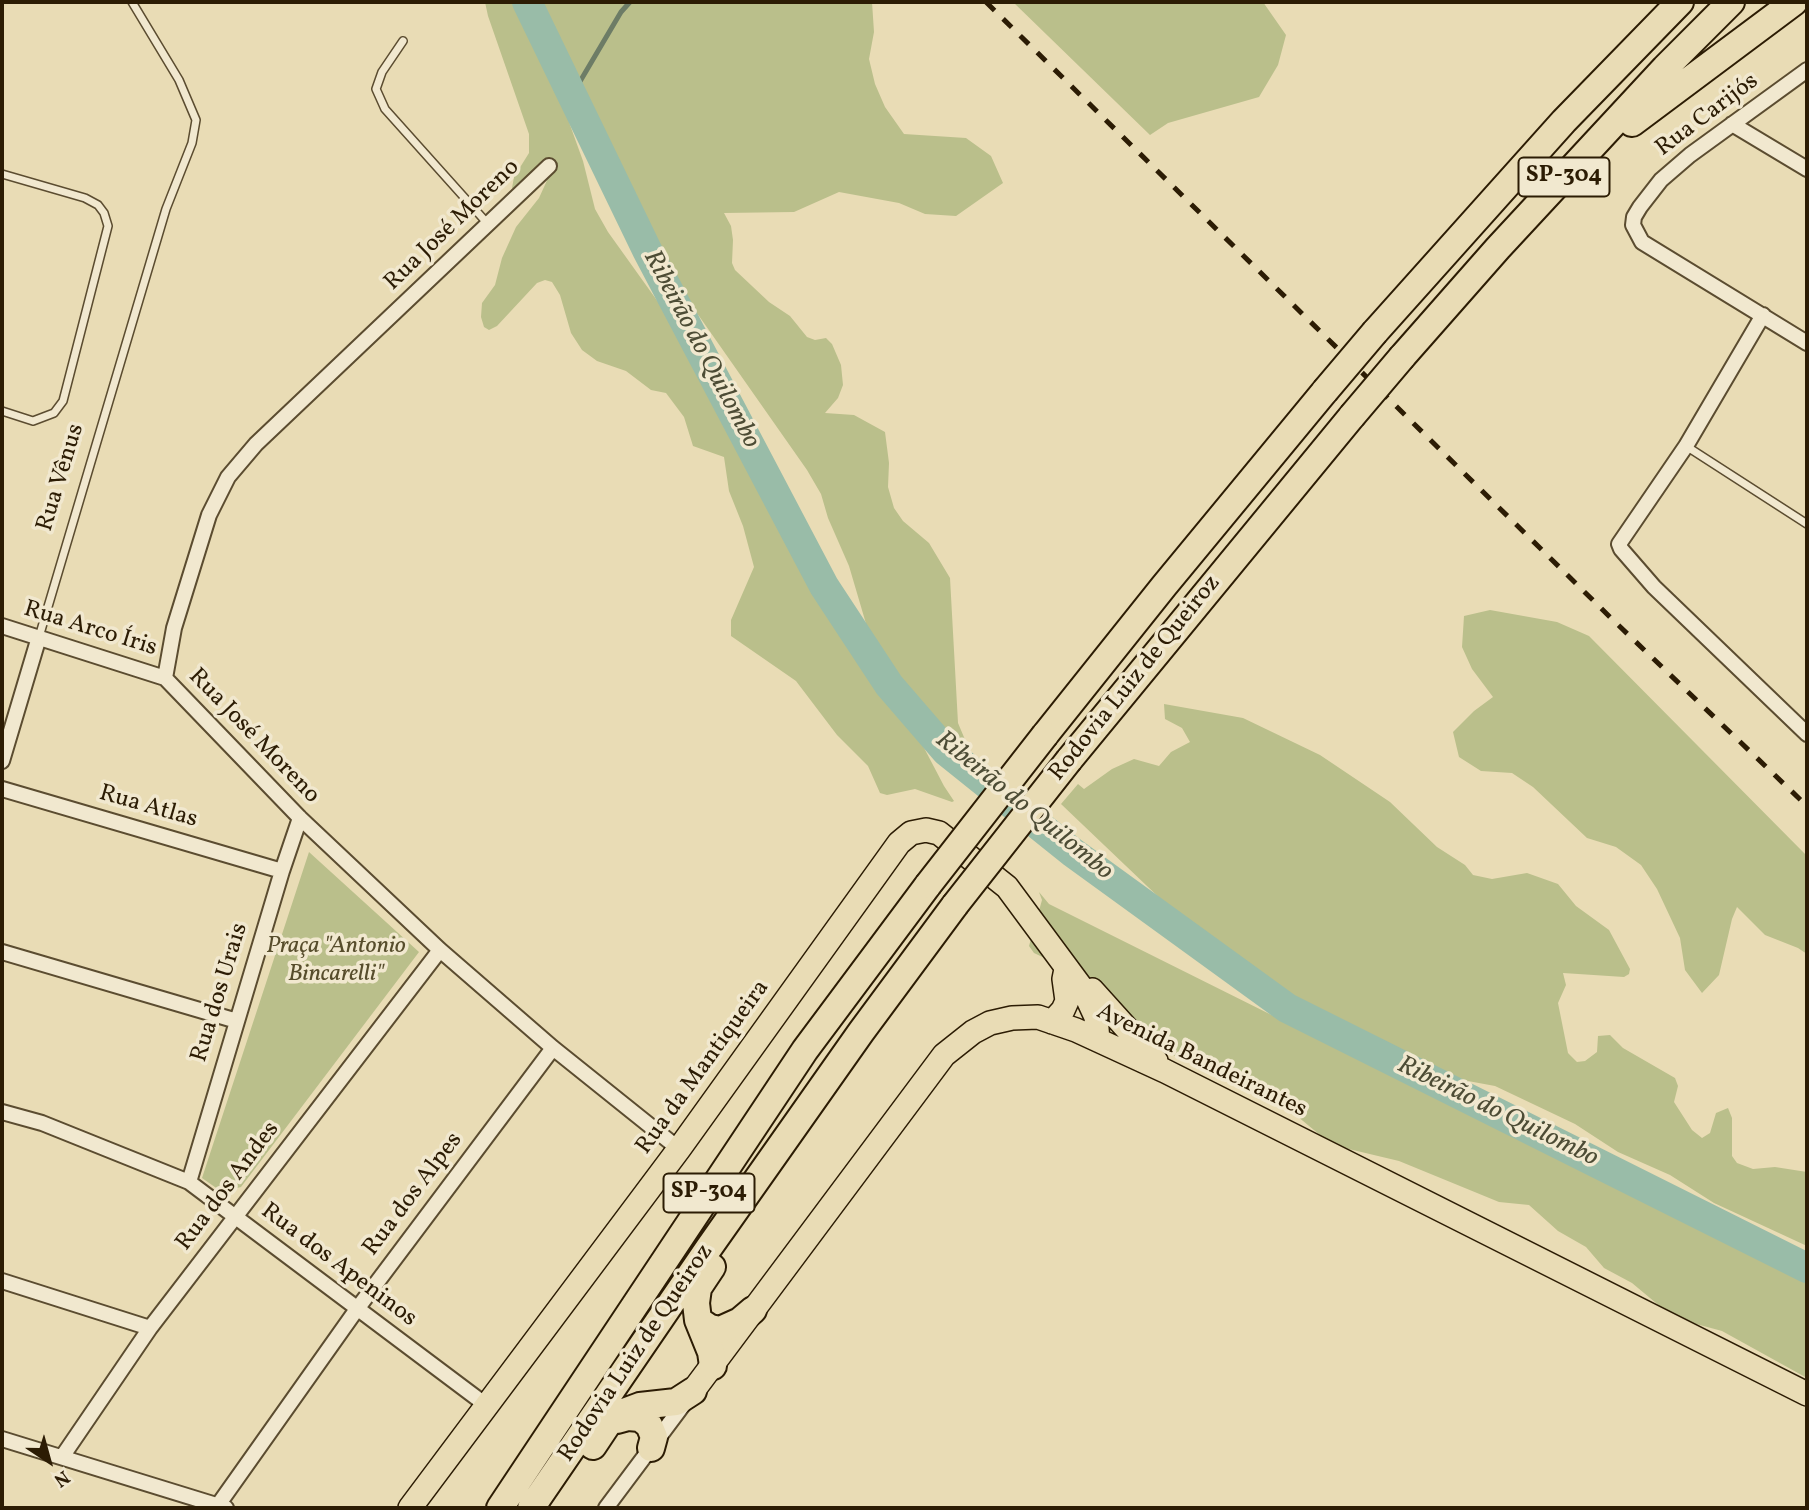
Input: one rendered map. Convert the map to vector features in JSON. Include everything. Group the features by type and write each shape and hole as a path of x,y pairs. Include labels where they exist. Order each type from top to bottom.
{"highway":[{"path":"1564,121 1594,78 1660,2"},
{"name":"Rodovia Luiz de Queiroz","path":"500,1508 805,1050 1045,735 1164,586 1375,332 1564,121 1680,2"},
{"name":"Rodovia Luiz de Queiroz","path":"531,1508 708,1249 848,1052 955,905 1069,760 1402,357 1560,181 1731,2"},
{"path":"1560,181 1660,101 1794,2"},
{"path":"713,1366 708,1340 698,1320 698,1288 793,1146 848,1052"},
{"path":"698,1320 710,1328 720,1330 740,1321 753,1310"},
{"path":"551,1508 609,1422 640,1406 676,1402 693,1391"},
{"path":"609,1422 628,1417 640,1418 649,1425 654,1437 651,1448"}],"main road":[{"name":"Rua da Mantiqueira","path":"410,1508 678,1149 899,843 911,833 926,830 940,833 1007,887 1084,991 1098,1023 1092,1037"},
{"path":"1052,1022 1067,1002 1064,979 1067,969 1079,975 1165,1071"},
{"name":"Avenida Bandeirantes","path":"693,1391 944,1055 973,1032 990,1023 1012,1018 1038,1017 1092,1037 1165,1071 1807,1394"}],"street":[{"name":"Rua Carijós","path":"1763,315 1642,242 1633,225 1634,217 1661,180 1690,155 1807,70"},
{"path":"1732,124 1807,169"},
{"name":"Rua José Moreno","path":"549,166 257,444 228,477 209,515 174,628 165,678 300,818 440,950 553,1048 678,1149"},
{"path":"1807,343 1763,315 1686,446 1619,541 1621,550 1654,587 1807,734"},
{"name":"Rua Arco Íris","path":"2,626 165,678"},
{"name":"Rua Vênus","path":"2,761 39,637"},
{"name":"Rua Atlas","path":"2,789 282,871"},
{"name":"Rua dos Urais","path":"189,1182 300,818"},
{"name":"Rua dos Andes","path":"62,1457 150,1328 440,950"},
{"path":"2,952 237,1021"},
{"name":"Rua dos Alpes","path":"221,1507 357,1309 553,1048"},
{"name":"Rua dos Apeninos","path":"2,1112 42,1123 189,1182 486,1405"},
{"path":"2,1281 150,1328"},
{"path":"606,1508 693,1391"},
{"path":"2,1439 221,1507"}],"lane":[{"name":"Rua Vênus","path":"39,637 166,209 192,143 195,120 178,80 132,2"},
{"path":"403,40 382,72 376,89 385,109 488,224"},
{"path":"2,174 85,198 98,205 108,226 63,401 54,413 33,421 2,411"},
{"path":"1686,446 1807,524"}],"green space":[{"path":"485,2 520,2 549,59 583,161 595,209 608,232 779,471 954,801 915,789 887,795 880,793 868,766 837,735 796,681 731,636 731,620 754,567 743,526 729,491 724,457 693,446 684,417 666,393 651,390 626,371 597,361 582,350 571,333 560,295 552,282 545,280 537,283 497,326 489,330 484,327 481,317 482,303 495,285 502,258 516,227 539,198 549,176 546,174 522,192 512,188 514,177 529,153 529,134"},
{"path":"535,2 872,2 874,32 869,59 875,84 885,107 904,134 966,138 991,156 1003,183 956,216 925,214 899,203 839,192 794,212 724,213 731,226 732,263 735,270 769,302 790,316 807,337 815,340 826,338 832,344 841,365 843,385 838,398 825,413 854,415 885,432 889,463 888,487 894,508 903,521 929,543 950,578 958,723 974,761 973,769 931,732 872,644 849,566 828,518 821,494 807,470 699,316 663,279 646,255"},
{"path":"1013,2 1263,2 1286,35 1278,65 1259,97 1168,123 1150,135"},
{"path":"1490,610 1557,622 1589,636 1807,856 1807,954 1765,935 1737,907 1719,975 1702,993 1685,970 1680,938 1657,889 1641,865 1616,847 1587,838 1533,787 1512,773 1481,771 1459,757 1453,732 1493,697 1472,669 1462,647 1464,616"},
{"path":"1164,704 1243,718 1320,755 1390,802 1437,847 1465,865 1473,875 1492,879 1527,873 1558,884 1576,906 1609,930 1630,969 1629,974 1624,977 1563,973 1566,985 1558,1003 1568,1053 1577,1062 1585,1061 1597,1052 1598,1036 1610,1035 1623,1048 1675,1078 1678,1086 1674,1102 1692,1130 1702,1138 1710,1133 1716,1113 1728,1108 1732,1118 1732,1156 1737,1163 1753,1169 1775,1167 1807,1172 1807,1246 1714,1203 1670,1175 1618,1152 1575,1124 1495,1086 1468,1081 1406,1060 1348,1036 1242,986 1218,968 1194,943 1169,907 1061,804 1078,784 1084,789 1112,769 1134,759 1159,766 1171,752 1190,742 1182,728 1165,719"},
{"name":"Praça \"Antonio Bincarelli\"","path":"309,852 419,952 241,1187 222,1192 202,1178"},
{"path":"1039,892 1049,904 1807,1282 1807,1378 1722,1331 1674,1318 1632,1283 1604,1268 1586,1247 1558,1231 1529,1205 1499,1202 1399,1161 1332,1145 1297,1116 1230,1075 1179,1058 1139,1039 1074,972 1034,953 1029,946 1042,900"}],"waterway":[{"name":"Ribeirão do Quilombo","path":"527,2 647,250 824,586 889,685 946,751 1072,852 1287,1008 1807,1268"},
{"path":"572,95 621,12 630,2"}],"railway":[{"path":"986,2 1613,620 1807,806"}]}
